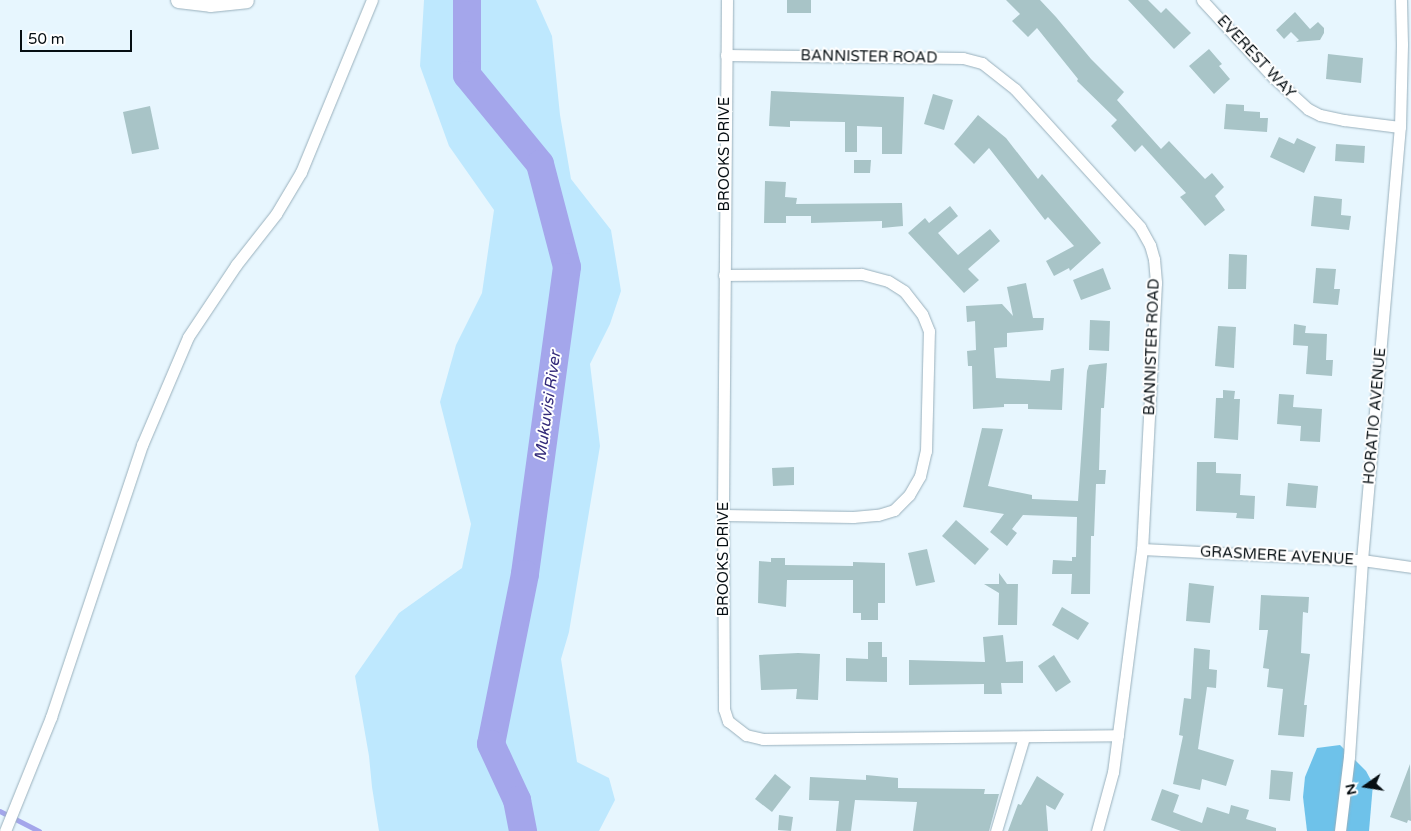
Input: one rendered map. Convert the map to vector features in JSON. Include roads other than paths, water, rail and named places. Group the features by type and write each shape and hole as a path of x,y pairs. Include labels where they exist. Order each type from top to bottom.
{"street":[{"path":"178,0 210,4 246,0"},
{"path":"5,831 51,717 142,445 188,337 236,265 276,214 301,172 372,0"},
{"name":"BROOKS DRIVE","path":"727,0 723,514 724,708 728,721 736,730 746,735 763,739 1118,735"},
{"name":"EVEREST WAY","path":"1202,0 1274,78 1308,109 1320,115 1344,120 1400,126"},
{"name":"HORATIO AVENUE","path":"1340,831 1350,756 1362,560 1400,126 1402,44 1400,0"},
{"name":"BANNISTER ROAD","path":"726,55 963,58 982,63 1015,89 1140,227 1150,245 1154,259 1156,283 1142,549 1118,735 1112,772 1097,831"},
{"path":"723,514 853,517 878,515 894,510 909,495 920,476 926,451 929,332 922,314 904,291 888,281 861,274 724,275"},
{"name":"GRASMERE AVENUE","path":"1142,549 1362,560 1411,567"},
{"path":"996,831 1024,737"}],"waterway":[{"name":"Mukuvisi River","path":"467,0 467,75 540,164 567,267 525,574 491,744 517,800 523,831"},
{"path":"0,811 39,831"}]}
